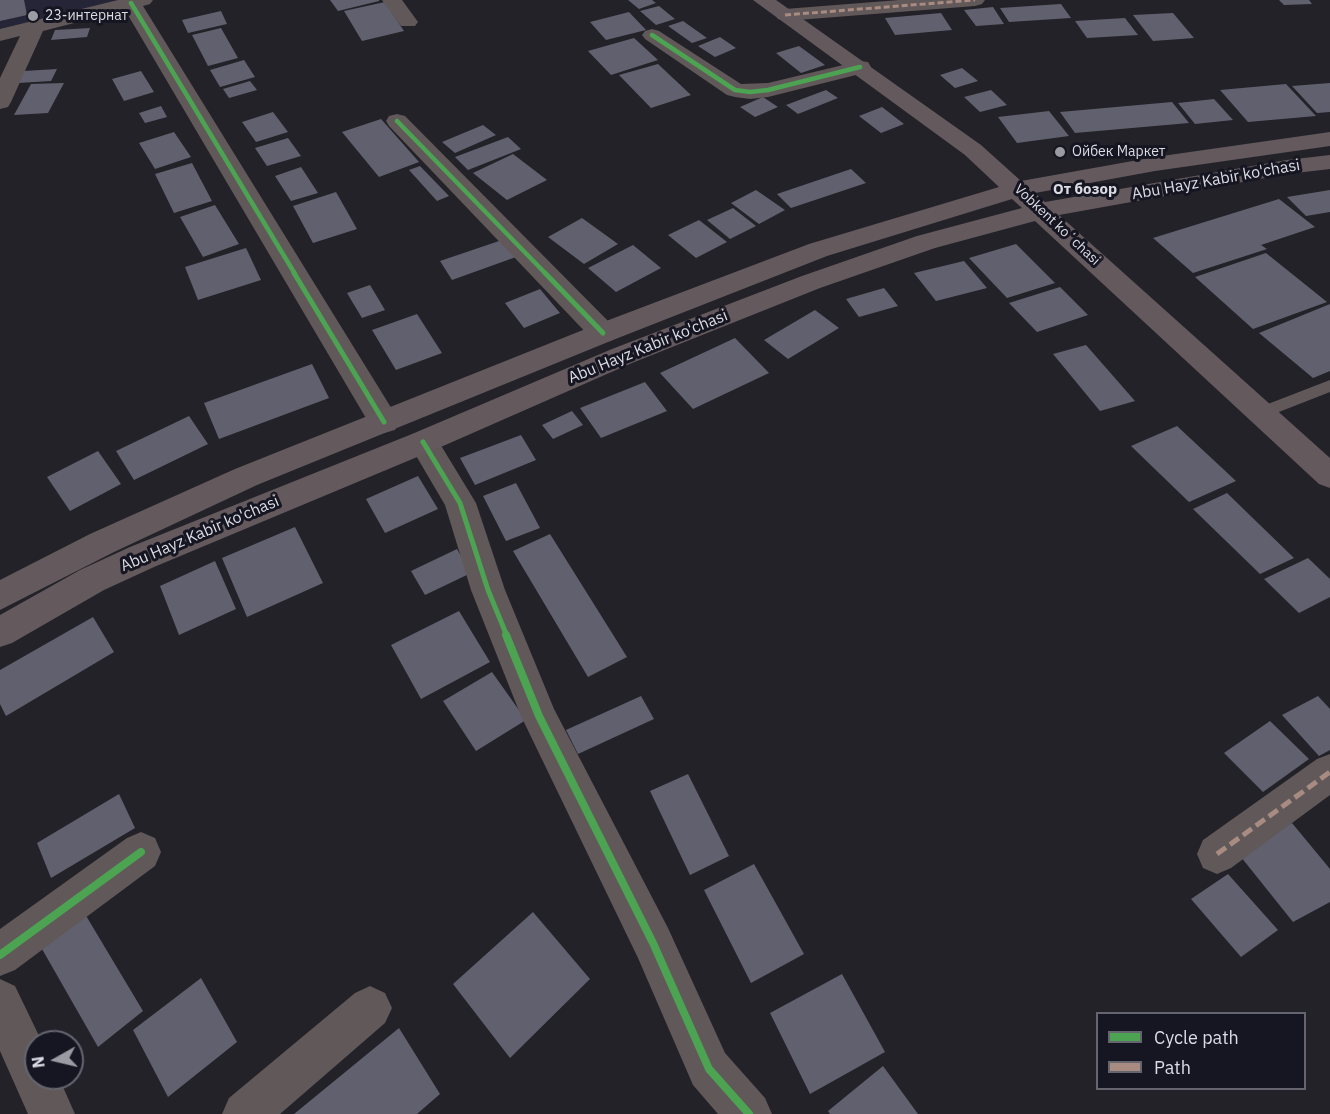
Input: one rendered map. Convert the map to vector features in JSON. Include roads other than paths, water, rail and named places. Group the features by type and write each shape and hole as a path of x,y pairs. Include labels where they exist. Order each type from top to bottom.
{"main road":[{"name":"Vobkent koʻchasi","path":"763,0 860,67 973,150 1330,476"},
{"name":"Abu Hayz Kabir ko'chasi","path":"0,596 102,543 246,477 603,333 818,250 1018,189 1155,164 1330,139"},
{"name":"Abu Hayz Kabir ko'chasi","path":"0,632 92,580 622,356 811,282 926,242 1041,211 1287,167 1330,162"}],"street":[{"path":"392,0 408,22"},
{"path":"785,15 975,0"},
{"path":"0,34 137,2 384,422"},
{"path":"0,102 35,26"},
{"path":"652,35 735,90 750,92 768,90 860,67"},
{"path":"397,121 603,333"},
{"path":"423,442 460,503 488,590 539,716 653,942 709,1069 749,1114"},
{"path":"1217,854 1330,772"},
{"path":"0,955 141,852"},
{"path":"0,1001 52,1114"},
{"path":"245,1114 370,1008"}],"lane":[{"path":"1262,413 1330,386"}],"place":[{"name":"23-интернат","path":"33,16"},
{"name":"Ойбек Маркет","path":"1060,152"}],"district":[{"name":"От бозор","path":"1085,190"}]}
